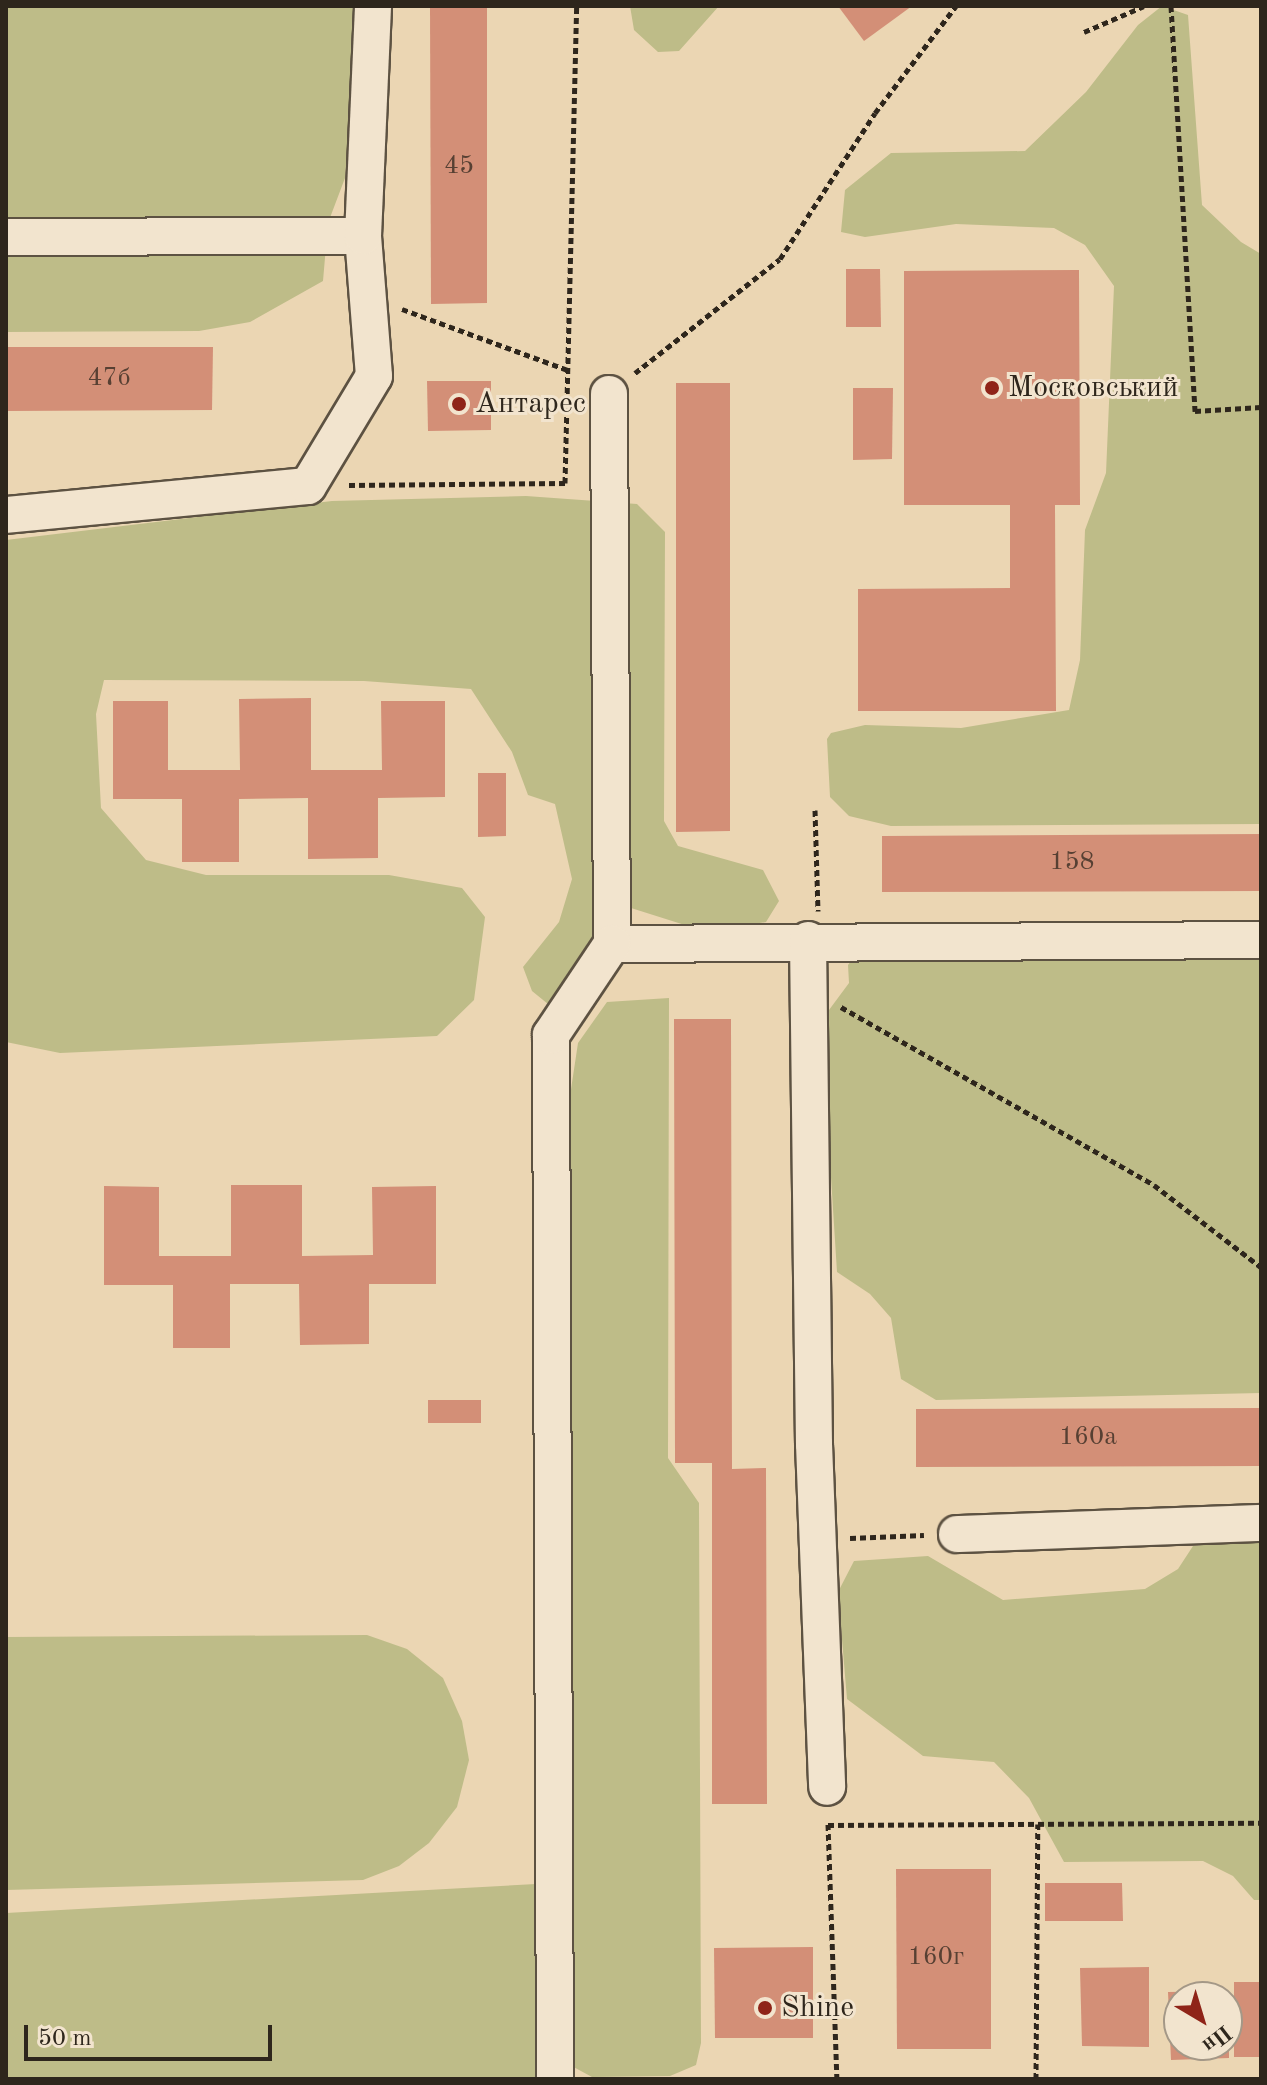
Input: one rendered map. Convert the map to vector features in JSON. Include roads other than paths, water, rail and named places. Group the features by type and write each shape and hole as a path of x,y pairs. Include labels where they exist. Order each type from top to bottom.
{"lane":[{"path":"6,515 308,486 374,376 363,236 373,6"},
{"path":"6,237 363,236"},
{"path":"555,2079 551,1035 612,944 609,394"},
{"path":"612,944 813,940 1261,940"},
{"path":"813,940 809,989 817,1540 827,1787"},
{"path":"957,1534 1261,1523"}],"place":[{"name":"Московський","path":"992,388"},
{"name":"Антарес","path":"459,404"},
{"name":"Shine","path":"765,2008"}]}
